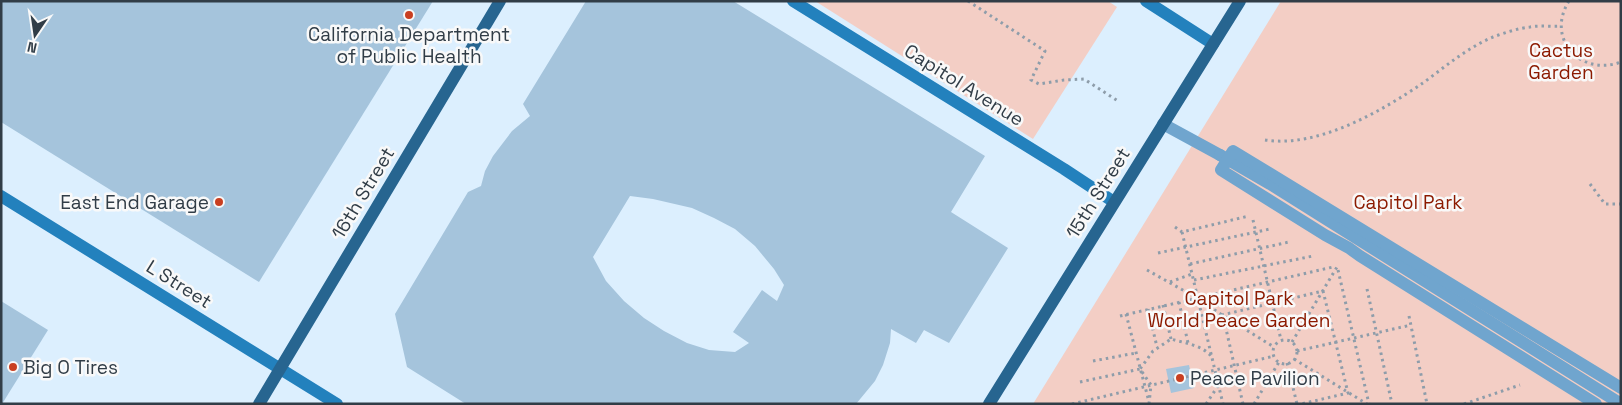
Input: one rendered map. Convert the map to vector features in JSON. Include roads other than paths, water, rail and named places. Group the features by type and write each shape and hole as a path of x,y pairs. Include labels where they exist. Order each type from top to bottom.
{"main road":[{"name":"16th Street","path":"259,404 500,1"},
{"name":"15th Street","path":"989,404 1240,1"}],"street":[{"name":"Capitol Avenue","path":"793,1 1056,163 1114,202"},
{"path":"1146,1 1213,44"},
{"path":"1163,124 1270,184 1621,404"},
{"path":"1596,404 1221,170 1224,158 1233,151 1621,388"},
{"name":"L Street","path":"1,196 337,404"}],"place":[{"name":"California Department of Public Health","path":"409,15"},
{"name":"East End Garage","path":"219,202"},
{"name":"Big O Tires","path":"13,367"},
{"name":"Peace Pavilion","path":"1180,378"}],"park label":[{"name":"Cactus Garden","path":"1561,61"},
{"name":"Capitol Park","path":"1408,202"},
{"name":"Capitol Park World Peace Garden","path":"1239,309"}]}
